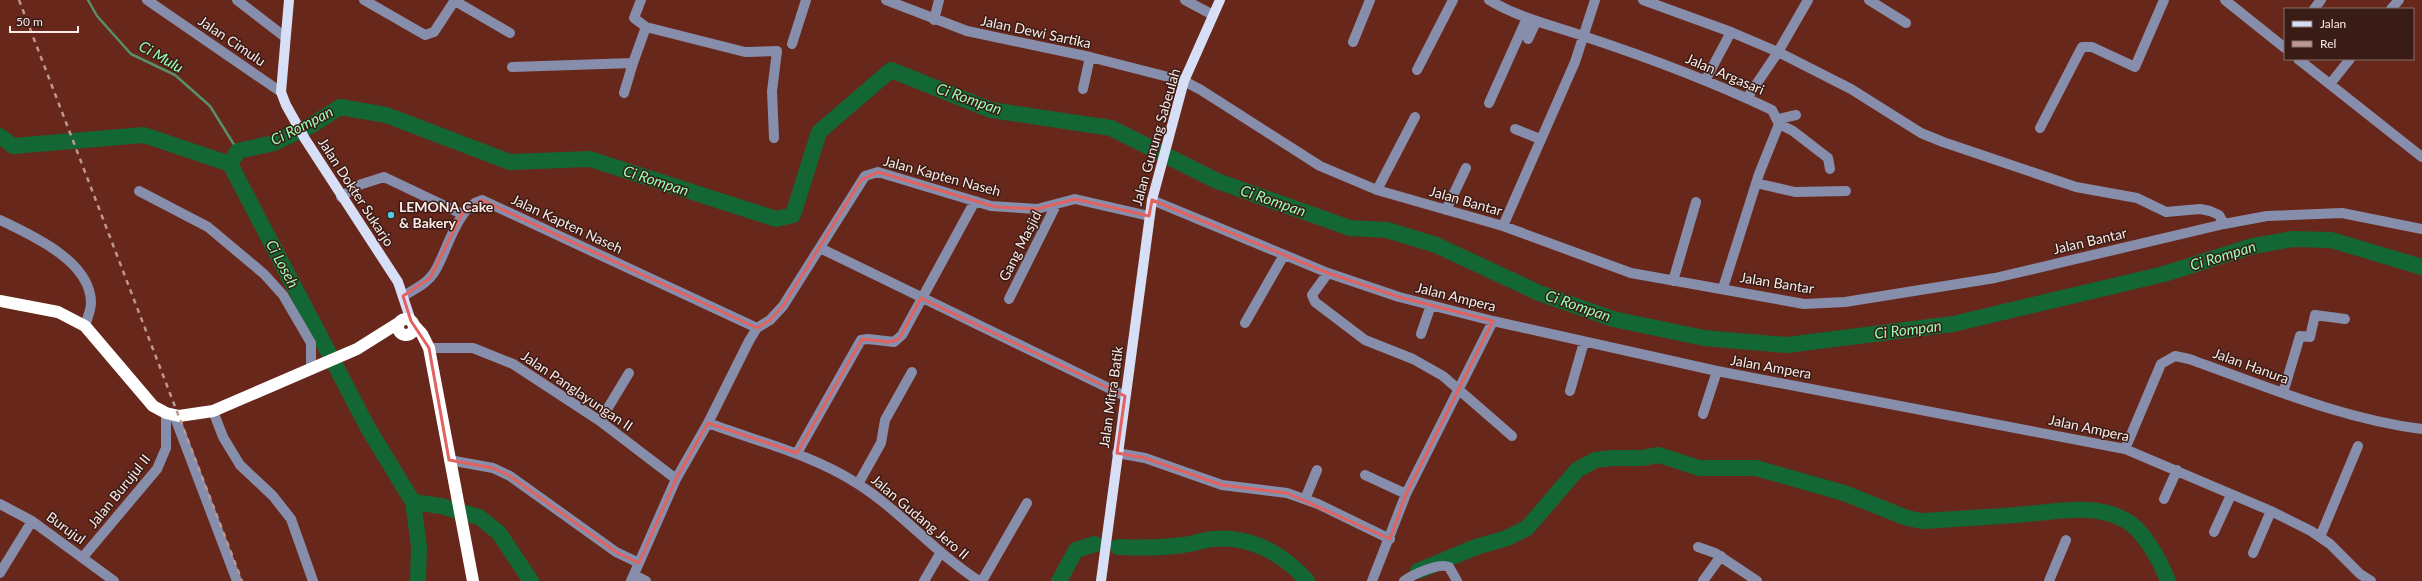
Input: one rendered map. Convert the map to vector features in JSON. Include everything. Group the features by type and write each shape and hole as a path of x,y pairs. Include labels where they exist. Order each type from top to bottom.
{"highway":[{"path":"0,301 58,312 85,326 149,402 170,414 189,416 213,412 314,366 357,349 371,340 407,322"},
{"path":"407,322 399,331 405,336 429,348"},
{"path":"407,322 422,334 429,348 473,581"},
{"path":"371,340 386,336 405,336"}],"main road":[{"path":"281,92 289,0"},
{"name":"Jalan Gunung Sabeulah","path":"1149,216 1160,165 1184,81 1220,0"},
{"name":"Jalan Dokter Sukarjo","path":"281,92 305,140 398,282 403,296 407,322"},
{"name":"Jalan Mitra Batik","path":"1101,581 1149,216"},
{"name":"Jalan Dokter Sukarjo","path":"398,282 407,322"}],"street":[{"name":"Jalan Cimulu","path":"146,0 281,92"},
{"path":"237,0 286,37"},
{"path":"364,0 425,35 434,32 455,0 510,33"},
{"path":"641,0 634,18 646,26 745,52 777,51 772,91 774,138"},
{"path":"792,44 806,0"},
{"name":"Jalan Dewi Sartika","path":"886,0 934,20 967,31 1090,57 1184,81"},
{"path":"934,20 940,0"},
{"path":"1185,0 1213,15"},
{"path":"1353,42 1370,0"},
{"path":"1417,70 1452,0"},
{"name":"Jalan Argasari","path":"1490,0 1532,20 1582,35 1706,79 1772,110 1778,122 1793,131 1828,158 1830,169"},
{"path":"1503,226 1528,173 1540,139 1575,62 1582,35 1594,0"},
{"path":"1643,0 1730,32 1778,52 1851,89 1920,133 1943,142 2076,187 2137,198 2166,212 2200,209 2210,211 2219,215 2224,224"},
{"path":"1747,98 1778,52 1808,0"},
{"path":"1869,0 1906,23"},
{"path":"2040,128 2082,47 2092,47 2135,68 2164,0"},
{"path":"2225,0 2284,46"},
{"path":"2315,8 2321,0"},
{"path":"2392,8 2399,0"},
{"path":"1528,40 1532,20"},
{"path":"1489,103 1532,20"},
{"path":"624,93 646,26"},
{"path":"1706,79 1730,32"},
{"path":"1083,89 1090,57"},
{"path":"2299,60 2422,158"},
{"path":"2330,84 2349,60"},
{"path":"512,66 634,63"},
{"name":"Jalan Bantar","path":"1184,81 1320,166 1378,190 1503,226 1631,272 1673,281 1723,288 1804,304 1845,302 1995,278 2224,224 2267,216 2342,213 2422,228"},
{"path":"1723,288 1756,183 1778,122 1796,115"},
{"path":"1378,190 1415,117"},
{"path":"1514,129 1540,139"},
{"path":"1446,210 1466,168"},
{"name":"Jalan Kapten Naseh","path":"632,578 676,479 708,424 757,328 770,320 783,306 861,180 872,173 878,172 996,207 1031,209 1056,205 1075,199 1149,216"},
{"path":"342,196 359,185 384,177 462,214"},
{"path":"1756,183 1795,192 1846,191"},
{"path":"139,191 208,227 264,274 283,295 311,344 314,366"},
{"name":"Jalan Ampera","path":"1152,200 1328,273 1399,297 1493,321 1717,371 2124,448 2271,511 2320,537 2371,581"},
{"name":"Jalan Kapten Naseh","path":"403,296 424,284 435,272 462,214 475,203 485,201 757,328"},
{"path":"797,453 861,340 868,339 894,342 899,340 975,201"},
{"path":"1673,281 1696,202"},
{"name":"Gang Masjid","path":"1009,299 1056,205"},
{"path":"0,220 58,251 70,261 85,283 91,298 85,326"},
{"path":"820,248 1125,396"},
{"path":"1245,323 1284,255"},
{"path":"1328,273 1312,295 1315,302 1365,340 1419,362 1443,376 1512,436"},
{"path":"1421,334 1431,305"},
{"path":"2283,393 2300,336 2310,337 2315,315 2345,319"},
{"path":"1372,581 1390,539 1406,494 1460,391 1493,321"},
{"path":"1570,391 1584,342"},
{"name":"Jalan Panglayungan II","path":"429,348 466,348 496,356 531,374 600,421 676,479"},
{"name":"Jalan Hanura","path":"2124,448 2161,364 2175,356 2189,359 2283,393 2344,412 2392,425 2422,429"},
{"path":"1703,414 1717,371"},
{"path":"858,484 881,443 885,420 912,372"},
{"path":"600,421 629,373"},
{"path":"213,412 223,438 240,465 274,496 291,519 313,581"},
{"path":"170,414 237,581"},
{"name":"Jalan Burujul II","path":"83,557 157,469 166,448 170,414"},
{"name":"Jalan Gudang Jero II","path":"708,424 743,437 797,453 858,484 889,506 959,569 979,581"},
{"path":"2320,537 2358,446"},
{"path":"1117,453 1145,458 1222,485 1287,493 1305,499 1390,539"},
{"path":"449,460 487,467 510,476 616,552 639,563"},
{"path":"1305,499 1317,470"},
{"path":"2164,499 2177,470"},
{"path":"1365,475 1406,494"},
{"path":"2214,532 2232,495"},
{"path":"982,581 1028,503"},
{"name":"Burujul","path":"0,504 32,521 114,581"},
{"path":"2253,554 2271,511"},
{"path":"0,572 32,521"},
{"path":"2049,581 2066,540"},
{"path":"1698,547 1721,556 1757,581"},
{"path":"924,581 940,552"},
{"path":"1703,581 1721,556"},
{"path":"1404,581 1416,573 1443,565 1449,567 1457,581"},
{"path":"632,578 646,581"}],"highlighted area":[{"path":"878,172 996,207 1037,209 1075,199 1149,216 1152,200 1328,273 1399,297 1493,321 1406,494 1390,539 1287,493 1222,485 1145,458 1117,453 1125,396 921,298 899,339 889,342 862,339 797,453 708,423 676,479 639,563 616,552 510,476 493,468 449,460 429,348 411,321 403,296 430,278 462,214 482,200 757,328 770,320 783,306 861,180"}],"waterway":[{"name":"Ci Mulu","path":"88,0 97,16 131,54 175,75 210,106 238,151"},
{"name":"Ci Rompan","path":"230,164 238,151 274,143 312,125 340,107 386,115 510,162 590,159 776,219 793,215 819,132 891,70 991,110 1111,128 1217,181 1350,228 1387,230 1436,245 1539,293 1613,319 1704,338 1787,345 1953,324 2164,274 2253,246 2293,239 2331,240 2422,267"},
{"name":"Ci Loseh","path":"0,136 13,146 144,135 230,164 368,428 413,502 419,546 418,581"},
{"path":"1418,571 1476,547 1507,538 1527,528 1577,470 1595,460 1612,458 1642,458 1659,455 1699,468 1756,468 1844,493 1907,518 1922,521 2076,510 2102,512 2114,515 2132,524 2151,547 2168,581"},
{"path":"413,502 441,506 479,517 499,533 531,581"},
{"path":"1118,547 1167,547 1213,539 1240,540 1265,548 1277,555 1288,562 1307,581"},
{"path":"1059,581 1076,550 1095,544"}],"railway":[{"path":"19,0 242,581"}],"place":[{"name":"LEMONA Cake & Bakery","path":"391,215"}]}
